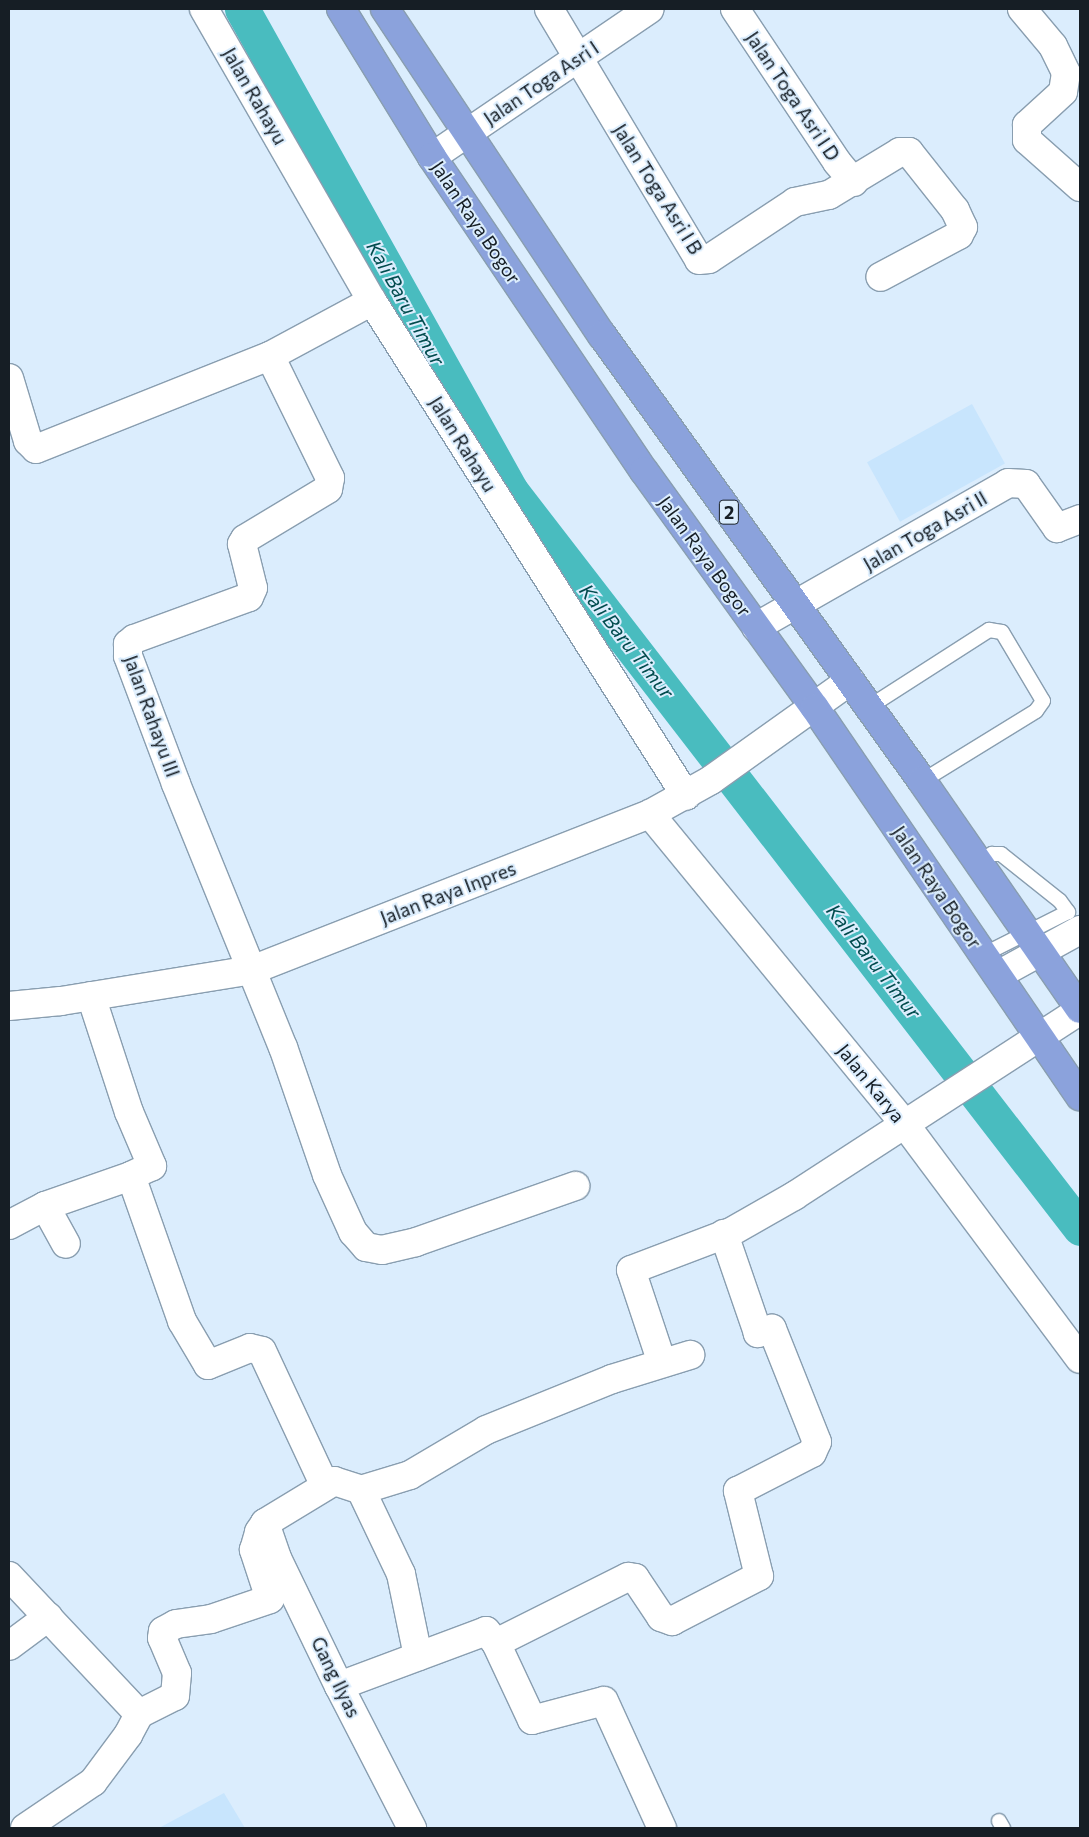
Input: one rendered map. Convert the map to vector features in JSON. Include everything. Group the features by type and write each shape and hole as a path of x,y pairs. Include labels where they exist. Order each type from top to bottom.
{"highway":[{"name":"Jalan Raya Bogor","path":"341,9 432,157 644,471 814,708 1080,1096"},
{"name":"2","path":"385,9 466,134 602,335 922,781 1080,1010"}],"street":[{"name":"Jalan Rahayu","path":"204,9 372,300 686,796"},
{"path":"549,9 578,58"},
{"name":"Jalan Toga Asri I","path":"432,157 650,9"},
{"name":"Jalan Toga Asri I D","path":"736,9 837,162 854,182"},
{"path":"1022,9 1053,46 1066,73 1063,92 1028,125 1027,140 1080,187"},
{"name":"Jalan Toga Asri I B","path":"578,58 699,260 709,259 795,202 829,195 854,182 900,152 907,151 961,219 962,227 959,234 880,277"},
{"path":"9,378 28,441 36,449 270,356 372,300"},
{"name":"Jalan Rahayu III","path":"252,970 126,652 128,644 134,639 248,597 253,588 242,544 244,539 328,489 330,478 270,356"},
{"name":"Jalan Toga Asri II","path":"756,627 1013,481 1026,484 1054,526 1061,528 1080,519"},
{"name":"Jalan Raya Inpres","path":"9,1006 91,996 252,970 650,814 686,796 711,780 850,682"},
{"name":"Jalan Karya","path":"650,814 904,1123 1080,1359"},
{"path":"991,965 1032,941 1080,930"},
{"path":"252,970 310,1118 327,1175 353,1232 366,1247 382,1250 416,1242 575,1186"},
{"path":"9,1225 45,1206 131,1176 152,1166 129,1112 91,996"},
{"path":"662,1363 631,1270 724,1234 794,1196 1080,1010"},
{"path":"131,1176 182,1321 205,1364 211,1366 250,1348 262,1352 325,1486"},
{"path":"45,1206 66,1244"},
{"path":"496,1643 628,1576 635,1578 661,1617 672,1622 758,1576 738,1491 812,1452 817,1442 772,1329 758,1333 724,1234"},
{"path":"26,1828 93,1782 128,1735 139,1714 175,1696 177,1673 162,1638 163,1631 176,1624 212,1619 270,1599 254,1550 259,1532 265,1523 325,1486 337,1481 361,1490 410,1475 495,1427 612,1379 690,1355"},
{"path":"361,1490 400,1574 418,1656"},
{"name":"Gang Ilyas","path":"265,1523 277,1558 339,1686 412,1828"},
{"path":"9,1576 139,1714"},
{"path":"9,1646 48,1617"},
{"path":"339,1686 486,1631 496,1643 532,1720 603,1700 662,1828"}],"lane":[{"path":"868,707 989,630 1002,632 1043,701 1036,712 922,781"},
{"path":"978,863 992,854 1001,854 1067,908 1067,915 1032,941"}],"shaded area":[{"path":"972,404 1005,463 900,522 867,462"},
{"path":"224,1793 245,1828 159,1828"}],"waterway":[{"name":"Kali Baru Timur","path":"242,9 511,491 1080,1228"}]}
